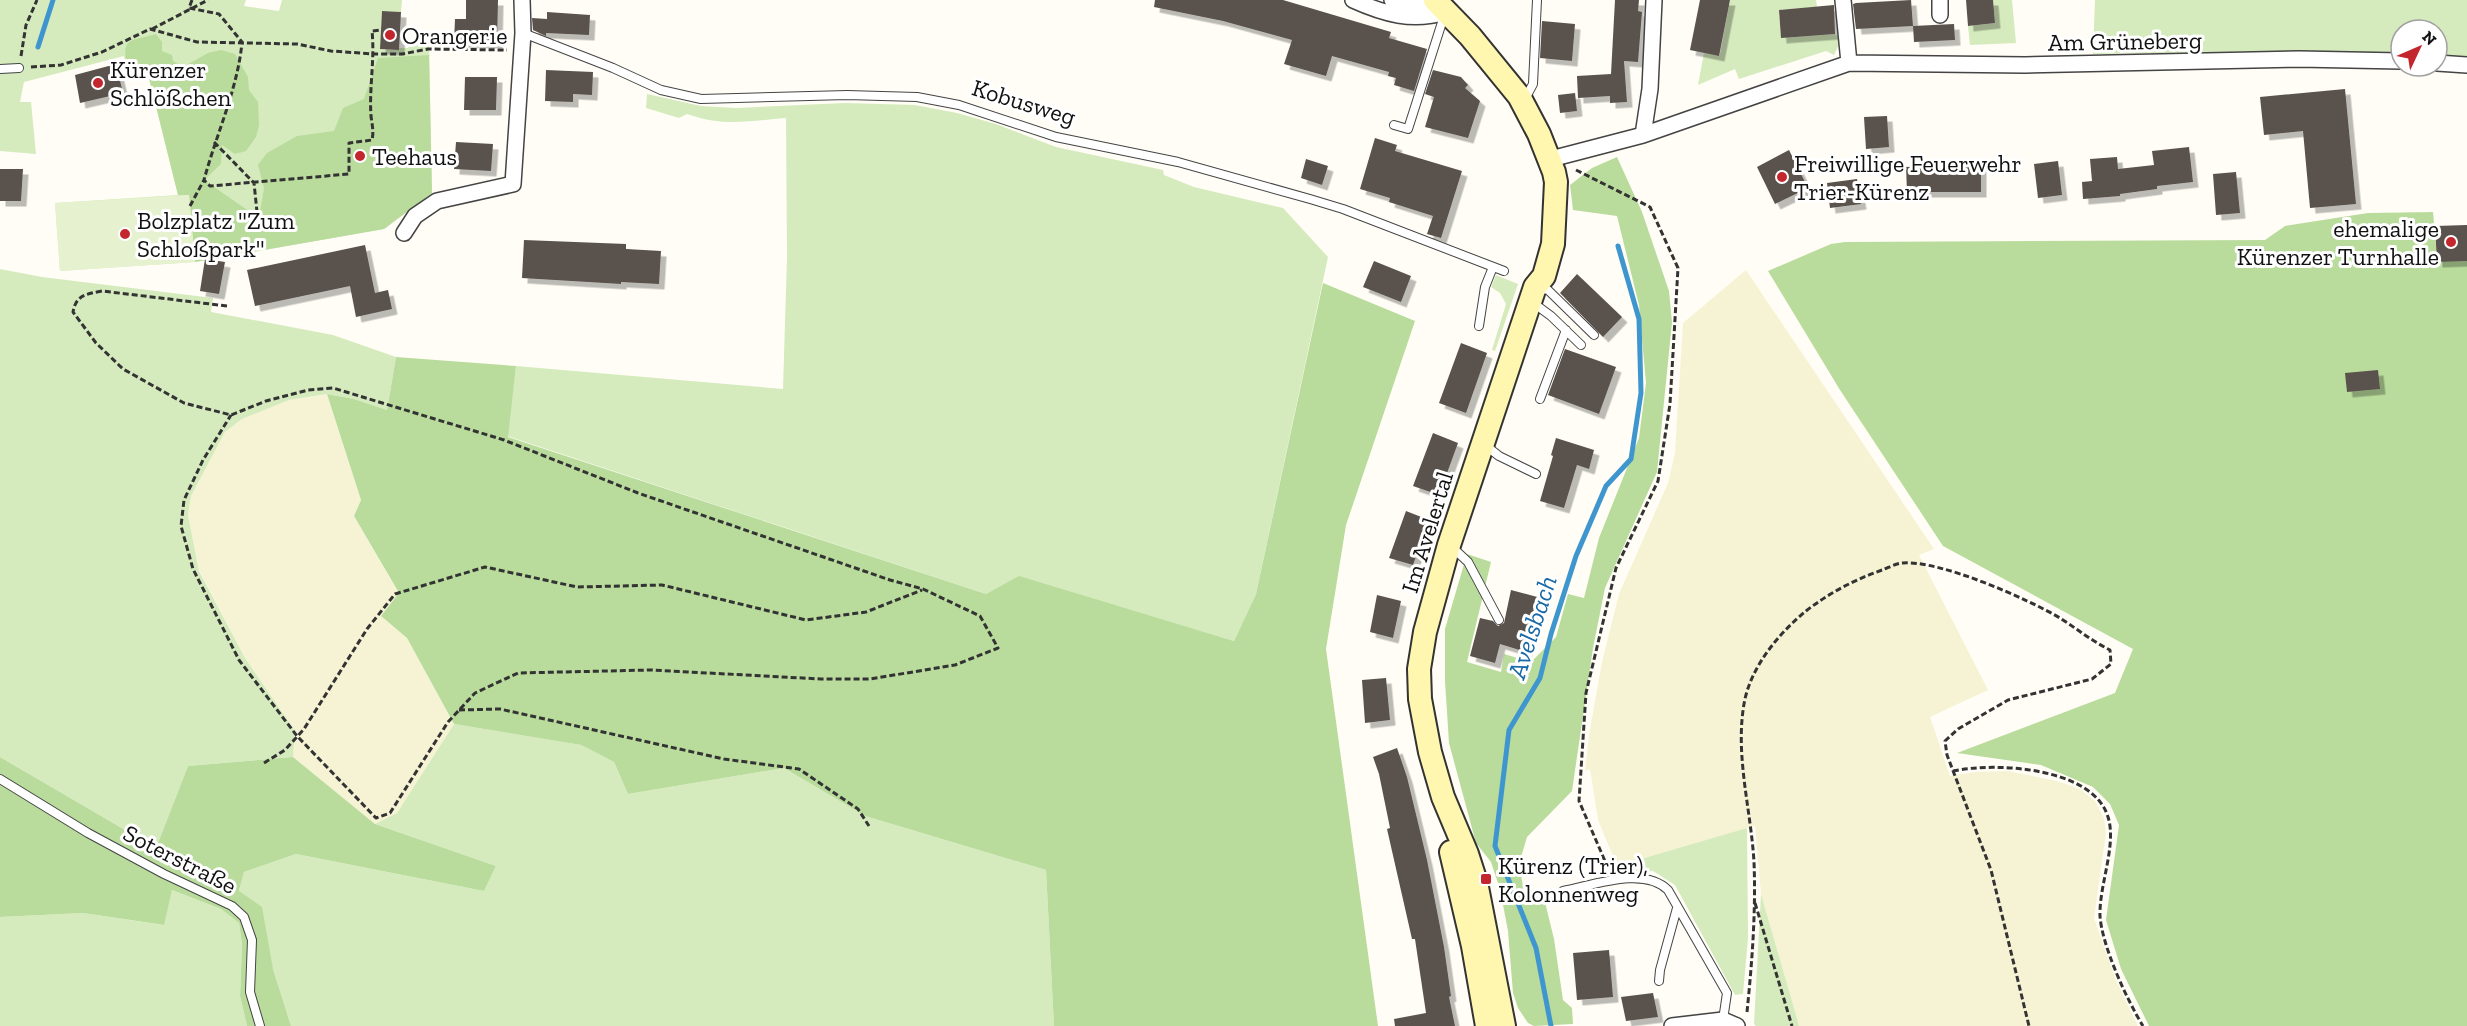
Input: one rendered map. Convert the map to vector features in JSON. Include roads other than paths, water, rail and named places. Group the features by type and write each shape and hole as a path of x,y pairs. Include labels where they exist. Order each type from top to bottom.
{"main road":[{"path":"1440,6 1492,61 1523,103 1539,134 1547,160"},
{"name":"Im Avelertal","path":"1504,1026 1476,882 1443,797 1430,752 1422,709 1419,669 1425,632 1449,545 1533,294 1542,205 1542,171 1547,160"},
{"name":"Im Avelertal","path":"1443,797 1447,836 1460,885 1487,1026"}],"street":[{"path":"404,233 415,216 437,201 513,184 523,33 522,0"},
{"path":"1353,0 1364,0"},
{"path":"1353,0 1373,10 1425,18 1440,6"},
{"path":"1392,0 1440,6"},
{"path":"1643,135 1650,88 1654,0"},
{"path":"1843,0 1849,63"},
{"name":"Am Grüneberg","path":"1547,160 1643,135 1849,63 2025,65 2299,59 2389,61"},
{"path":"2449,64 2467,65"},
{"path":"1672,1026 1723,1020 1742,1021"}],"lane":[{"path":"1523,103 1533,84 1537,0"},
{"path":"1395,125 1408,129 1440,6"},
{"name":"Kobusweg","path":"523,33 613,68 661,90 701,99 847,95 916,97 959,105 1056,137 1178,162 1343,209 1504,271"},
{"path":"0,69 19,68"},
{"path":"1479,326 1485,286 1493,267"},
{"path":"1581,345 1533,294 1548,290 1594,335"},
{"path":"1540,399 1566,330"},
{"path":"1484,444 1499,456 1536,474"},
{"path":"1449,545 1468,562 1499,620"},
{"name":"Soterstraße","path":"0,779 88,833 164,874 232,906 244,917 252,940 250,992 260,1026"},
{"path":"1563,891 1645,877 1660,882 1668,890 1727,993 1723,1020"},
{"path":"1659,981 1677,908"}],"waterway":[{"path":"38,47 53,0"},
{"name":"Avelsbach","path":"1551,1026 1536,948 1495,846 1509,730 1540,678 1551,634 1576,556 1606,486 1631,459 1641,393 1639,319 1618,246"}],"place":[{"name":"Orangerie","path":"390,35"},
{"name":"Kürenzer Schlößchen","path":"98,83"},
{"name":"Teehaus","path":"360,156"},
{"name":"Freiwillige Feuerwehr Trier-Kürenz","path":"1782,177"},
{"name":"Bolzplatz \"Zum Schloßpark\"","path":"125,234"},
{"name":"ehemalige Kürenzer Turnhalle","path":"2451,242"},
{"name":"Kürenz (Trier), Kolonnenweg","path":"1486,879"}]}
